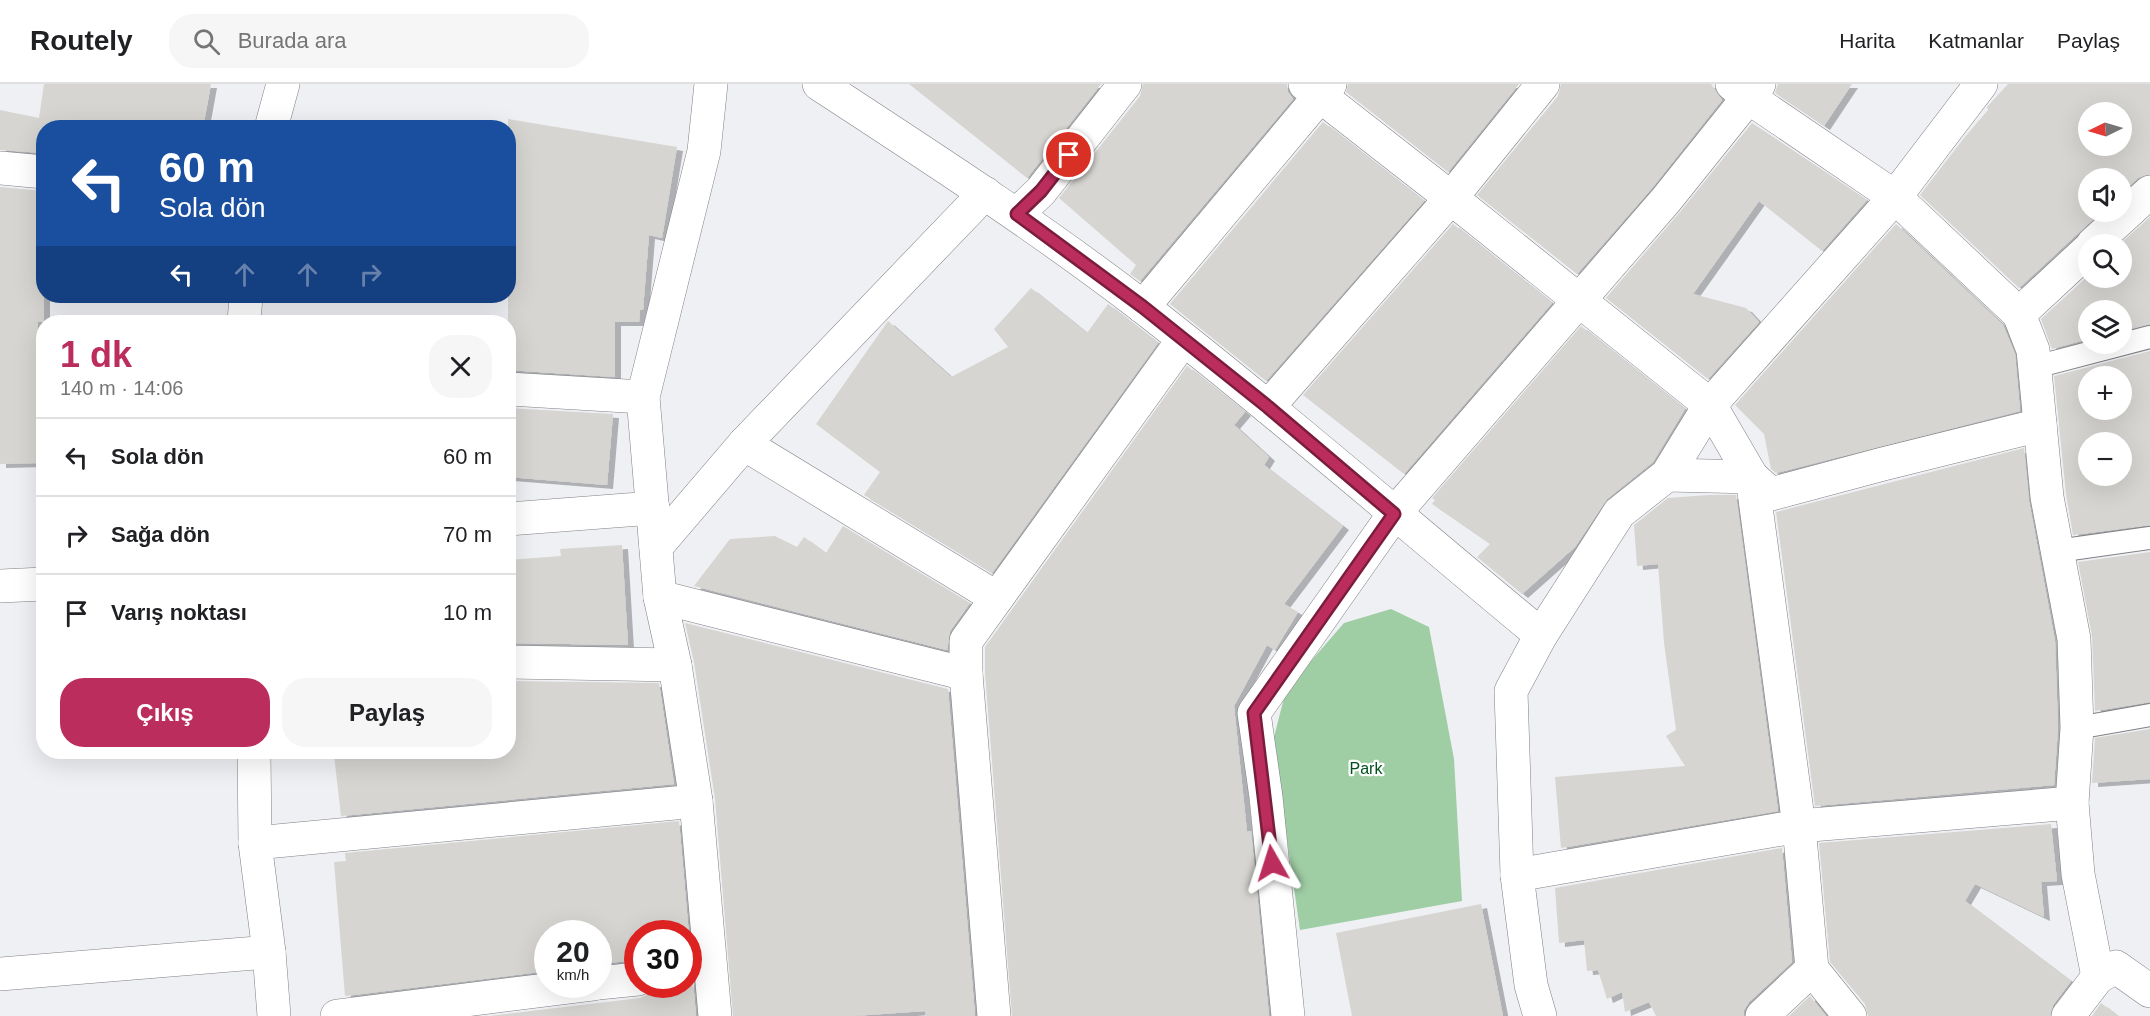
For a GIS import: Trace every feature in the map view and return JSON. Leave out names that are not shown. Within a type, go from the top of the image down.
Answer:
[{"type":"street","points":[[273,120],[283,84]]},
{"type":"street","points":[[699,920],[696,801],[675,665],[660,597],[643,397],[704,151],[711,84]]},
{"type":"street","points":[[819,84],[1017,214],[1143,307],[1268,407],[1541,635]]},
{"type":"street","points":[[1017,214],[1041,191],[1125,84]]},
{"type":"street","points":[[1268,407],[1452,198],[1543,84]]},
{"type":"street","points":[[1540,1016],[1531,985],[1517,875],[1511,692],[1541,635],[1619,513],[1667,475],[1710,405],[1895,197],[1980,84]]},
{"type":"street","points":[[1143,307],[1318,88],[1710,405],[1752,477],[1771,494],[2040,425]]},
{"type":"street","points":[[1288,1016],[1266,797],[1254,713],[1394,514],[1666,200],[1747,88],[1895,197],[2019,314],[2033,350],[2047,497],[2074,639],[2077,728],[2072,803],[2078,874],[2097,977]]},
{"type":"street","points":[[0,168],[36,171]]},
{"type":"street","points":[[2104,234],[2150,192]]},
{"type":"street","points":[[656,547],[744,444],[985,193]]},
{"type":"street","points":[[2019,314],[2078,258]]},
{"type":"street","points":[[994,1016],[966,674],[966,641],[1183,340]]},
{"type":"street","points":[[516,389],[643,397]]},
{"type":"street","points":[[744,444],[997,598]]},
{"type":"street","points":[[1667,475],[1752,477]]},
{"type":"street","points":[[1752,477],[1799,826],[1812,969],[1850,1016]]},
{"type":"street","points":[[516,518],[653,508]]},
{"type":"street","points":[[0,586],[36,584]]},
{"type":"street","points":[[660,597],[966,674]]},
{"type":"street","points":[[516,662],[675,665]]},
{"type":"street","points":[[254,759],[255,843],[269,952],[274,1016]]},
{"type":"street","points":[[255,843],[696,801]]},
{"type":"street","points":[[1517,875],[1799,826],[2072,803]]},
{"type":"street","points":[[0,974],[269,952]]},
{"type":"street","points":[[2067,1016],[2097,977],[2116,967],[2150,991]]},
{"type":"street","points":[[1762,1016],[1812,969]]},
{"type":"street","points":[[702,977],[715,1016]]},
{"type":"street","points":[[337,1016],[534,991]]},
{"type":"lane","points":[[2035,367],[2150,337]]},
{"type":"lane","points":[[2057,550],[2150,538]]},
{"type":"lane","points":[[2077,728],[2150,715]]},
{"type":"green space","name":"Park","points":[[1391,609],[1429,627],[1454,759],[1462,901],[1300,930],[1273,741],[1286,690],[1344,623]]},
{"type":"building","points":[[44,84],[211,84],[204,120],[36,120],[36,152],[0,150],[0,110],[39,118]]},
{"type":"building","points":[[909,84],[1101,84],[1027,178]]},
{"type":"building","points":[[1143,84],[1287,84],[1288,92],[1293,99],[1140,281],[1130,274],[1136,265],[1059,198],[1140,96]]},
{"type":"building","points":[[1348,84],[1519,84],[1448,172],[1346,92]]},
{"type":"building","points":[[1561,84],[1711,84],[1722,100],[1652,188],[1577,274],[1477,195],[1558,96]]},
{"type":"building","points":[[1778,84],[1852,84],[1824,126],[1775,93]]},
{"type":"building","points":[[2008,84],[2150,84],[2150,174],[2138,178],[2132,183],[2132,168],[2078,168],[2078,222],[2090,222],[2019,288],[1920,195],[1988,110],[1987,107]]},
{"type":"building","points":[[516,120],[677,147],[662,238],[649,235],[643,310],[640,310],[639,322],[615,322],[615,377],[516,371],[516,315],[508,315],[508,303],[516,303]]},
{"type":"building","points":[[1323,122],[1424,201],[1266,381],[1170,304]]},
{"type":"building","points":[[1752,123],[1867,200],[1822,251],[1759,201],[1693,294],[1746,308],[1759,322],[1708,379],[1606,298]]},
{"type":"building","points":[[0,187],[36,190],[36,303],[44,303],[44,315],[36,315],[36,463],[0,464]]},
{"type":"building","points":[[2150,217],[2150,324],[2132,328],[2132,300],[2078,300],[2078,342],[2052,349],[2041,319],[2078,285],[2078,288],[2132,288],[2131,234]]},
{"type":"building","points":[[1453,224],[1552,303],[1404,474],[1303,395]]},
{"type":"building","points":[[1896,224],[2003,325],[2015,354],[2020,411],[1776,473],[1771,469],[1764,434],[1735,405]]},
{"type":"building","points":[[1031,288],[1087,333],[1108,304],[1158,343],[992,573],[864,495],[880,472],[816,424],[888,321],[951,377],[1008,347],[994,329]]},
{"type":"building","points":[[1581,326],[1685,409],[1653,462],[1607,499],[1575,547],[1522,594],[1477,557],[1490,544],[1432,504],[1435,500],[1432,498]]},
{"type":"building","points":[[2150,351],[2150,525],[2073,535],[2066,494],[2054,376],[2078,370],[2078,420],[2132,420],[2132,366],[2092,366]]},
{"type":"building","points":[[1187,366],[1245,412],[1234,425],[1269,457],[1264,465],[1343,526],[1284,604],[1298,612],[1275,650],[1267,645],[1234,706],[1247,832],[1251,831],[1269,1016],[1012,1016],[985,673],[985,647]]},
{"type":"building","points":[[516,408],[613,414],[607,485],[516,478]]},
{"type":"building","points":[[2024,448],[2029,501],[2055,641],[2058,728],[2054,785],[1815,806],[1776,512]]},
{"type":"building","points":[[1736,495],[1778,811],[1561,848],[1555,777],[1685,766],[1666,736],[1676,730],[1664,643],[1658,564],[1637,566],[1634,525],[1668,498]]},
{"type":"building","points":[[843,526],[970,603],[950,631],[947,650],[694,586],[730,539],[775,536],[797,547],[804,537],[826,553]]},
{"type":"building","points":[[622,545],[628,645],[516,643],[516,559],[561,556],[560,549]]},
{"type":"building","points":[[2150,552],[2150,702],[2095,711],[2092,636],[2078,562]]},
{"type":"building","points":[[685,623],[948,689],[975,1016],[926,1016],[925,1011],[853,1016],[733,1016],[715,799],[694,662]]},
{"type":"building","points":[[516,681],[659,683],[674,784],[341,816],[334,759],[516,759]]},
{"type":"building","points":[[2150,729],[2150,779],[2092,783],[2095,738]]},
{"type":"building","points":[[679,821],[688,920],[624,920],[624,961],[612,963],[612,920],[534,920],[534,973],[345,996],[334,862],[346,861],[345,853]]},
{"type":"building","points":[[2051,824],[2057,881],[2041,882],[2044,917],[1975,884],[1965,901],[2071,981],[2053,1005],[2050,1016],[1868,1016],[1865,1004],[1830,962],[1819,843]]},
{"type":"building","points":[[1782,848],[1792,962],[1749,1002],[1744,1010],[1744,1016],[1656,1016],[1649,1002],[1625,1012],[1622,992],[1607,999],[1598,970],[1587,971],[1584,940],[1559,943],[1555,888]]},
{"type":"building","points":[[1481,904],[1503,1016],[1352,1016],[1336,933]]},
{"type":"building","points":[[1810,996],[1826,1016],[1789,1016]]},
{"type":"building","points":[[640,998],[694,998],[696,1016],[489,1016]]},
{"type":"building","points":[[2101,1003],[2118,1016],[2092,1016]]},
{"type":"route","points":[[1069,155],[1041,191],[1017,214],[1143,307],[1268,407],[1394,514],[1254,713],[1266,797],[1272,863]]}]
